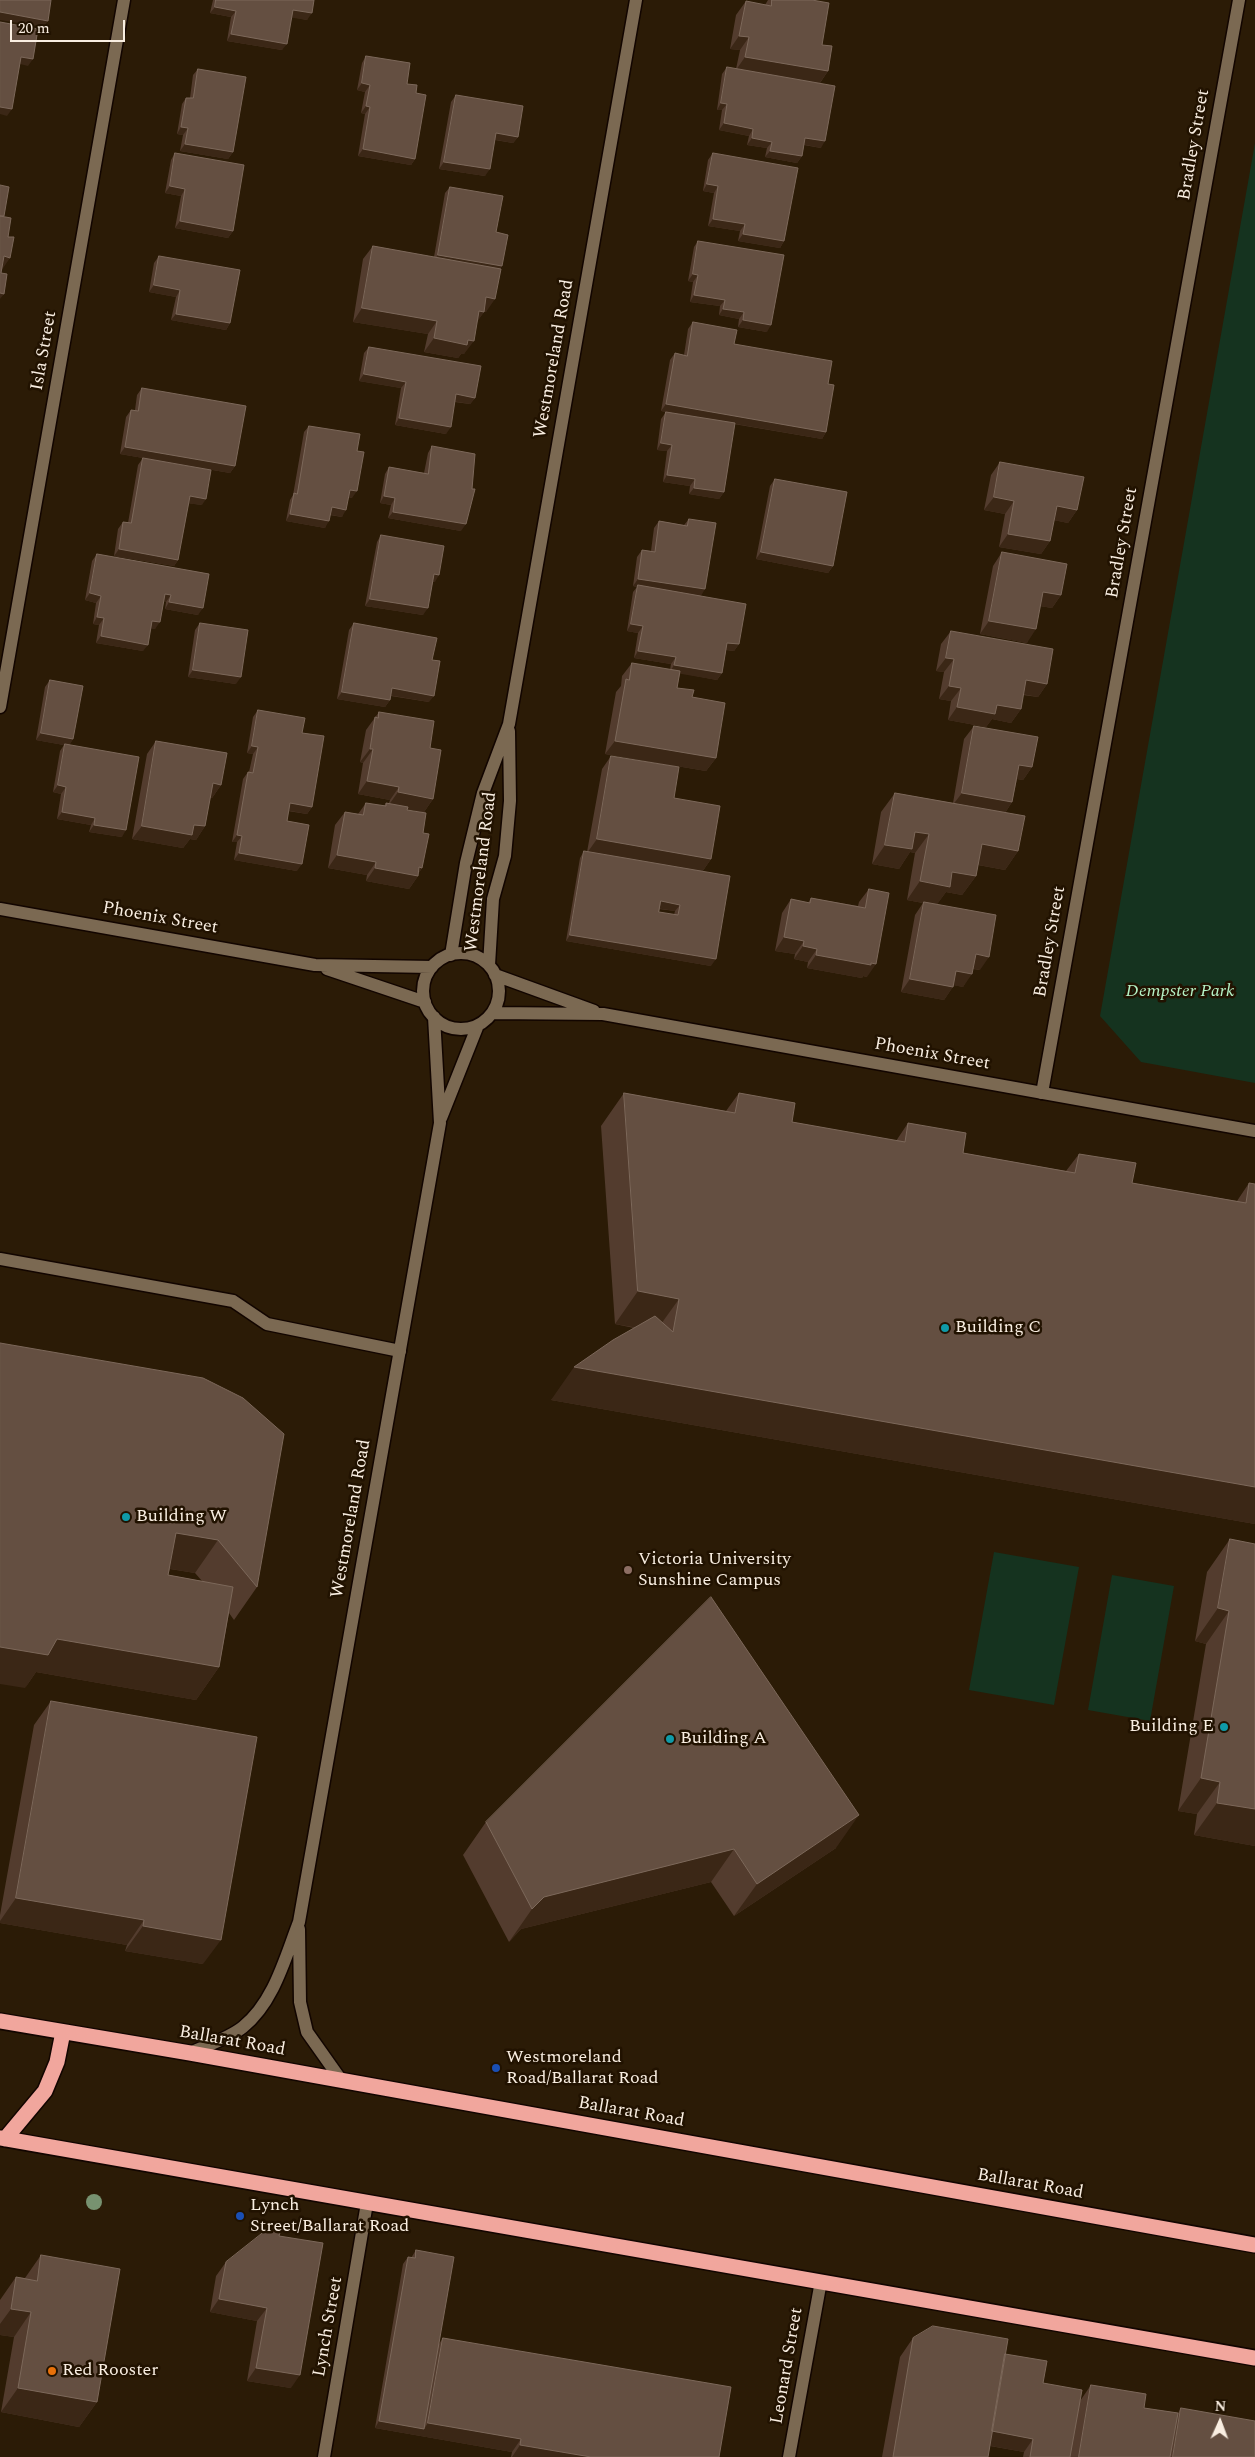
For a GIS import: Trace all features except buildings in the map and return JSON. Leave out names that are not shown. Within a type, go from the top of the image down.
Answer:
[{"type":"highway","name":"Ballarat Road","points":[[0,2021],[190,2053],[1255,2245]]},
{"type":"highway","points":[[2,2138],[45,2091],[57,2062],[63,2032]]},
{"type":"highway","points":[[2,2138],[1255,2358]]},
{"type":"street","name":"Isla Street","points":[[0,708],[124,0]]},
{"type":"street","name":"Westmoreland Road","points":[[492,970],[492,899],[505,856],[510,801],[509,724],[636,0]]},
{"type":"street","name":"Bradley Street","points":[[1042,1093],[1239,0]]},
{"type":"street","name":"Westmoreland Road","points":[[451,955],[466,863],[482,793],[509,724]]},
{"type":"street","name":"Phoenix Street","points":[[0,909],[315,964],[432,967]]},
{"type":"street","points":[[451,955],[471,955],[492,970],[499,995],[492,1014],[478,1025],[454,1029],[434,1017],[425,1002],[425,984],[432,967],[451,955]]},
{"type":"street","name":"Phoenix Street","points":[[315,964],[425,1002]]},
{"type":"street","name":"Phoenix Street","points":[[492,970],[603,1014]]},
{"type":"street","name":"Phoenix Street","points":[[492,1014],[603,1014],[1255,1130]]},
{"type":"street","name":"Westmoreland Road","points":[[434,1017],[440,1123]]},
{"type":"street","name":"Westmoreland Road","points":[[341,2080],[307,2032],[300,2002],[299,1922],[440,1123],[478,1025]]},
{"type":"street","points":[[0,1259],[233,1301],[267,1324],[400,1351]]},
{"type":"street","name":"Westmoreland Road","points":[[190,2053],[242,2028],[262,2008],[275,1983],[299,1922]]},
{"type":"street","name":"Lynch Street","points":[[324,2457],[367,2203]]},
{"type":"street","name":"Leonard Street","points":[[789,2457],[821,2281]]},
{"type":"green space","name":"Dempster Park","points":[[1255,143],[1255,1083],[1141,1062],[1100,1016]]},
{"type":"green space","points":[[994,1552],[1079,1567],[1054,1705],[969,1690]]},
{"type":"green space","points":[[1112,1575],[1174,1586],[1150,1721],[1088,1710]]},
{"type":"place","name":"Building C","points":[[945,1328]]},
{"type":"place","name":"Building W","points":[[126,1517]]},
{"type":"place","name":"Victoria University Sunshine Campus","points":[[628,1570]]},
{"type":"place","name":"Building E","points":[[1224,1727]]},
{"type":"place","name":"Building A","points":[[670,1739]]},
{"type":"place","name":"Westmoreland Road/Ballarat Road","points":[[496,2068]]},
{"type":"place","name":"Lynch Street/Ballarat Road","points":[[240,2216]]},
{"type":"place","name":"Red Rooster","points":[[52,2371]]}]
